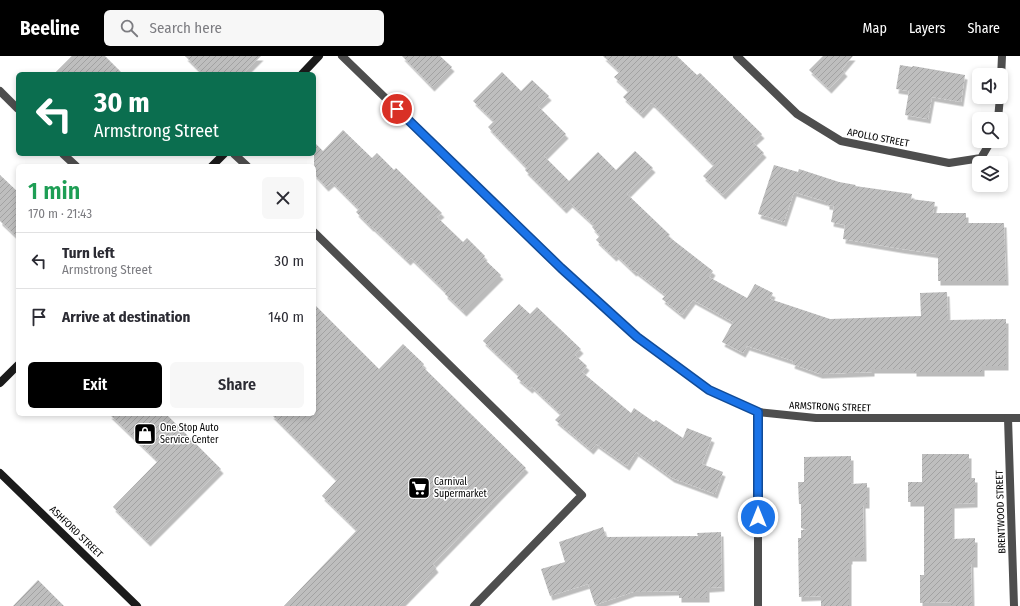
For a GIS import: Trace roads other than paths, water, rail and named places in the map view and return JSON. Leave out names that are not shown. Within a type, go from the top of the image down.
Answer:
[{"type":"street","points":[[304,72],[319,56]]},
{"type":"street","name":"ARMSTRONG STREET","points":[[342,56],[561,268],[637,337],[709,390],[758,412],[816,418],[1020,418]]},
{"type":"street","name":"APOLLO STREET","points":[[737,56],[797,114],[841,141],[949,162],[980,158],[986,148]]},
{"type":"street","points":[[1001,68],[1002,56]]},
{"type":"street","points":[[0,92],[16,107]]},
{"type":"street","points":[[65,156],[74,164]]},
{"type":"street","points":[[214,164],[222,156]]},
{"type":"street","points":[[236,156],[245,164]]},
{"type":"street","points":[[316,234],[582,496],[474,606]]},
{"type":"street","points":[[0,383],[16,367]]},
{"type":"street","points":[[758,412],[758,606]]},
{"type":"street","name":"BRENTWOOD STREET","points":[[1008,418],[1014,606]]},
{"type":"street","name":"ASHFORD STREET","points":[[0,473],[138,606]]},
{"type":"place","name":"One Stop Auto Service Center","points":[[145,434]]},
{"type":"place","name":"Carnival Supermarket","points":[[419,488]]}]
